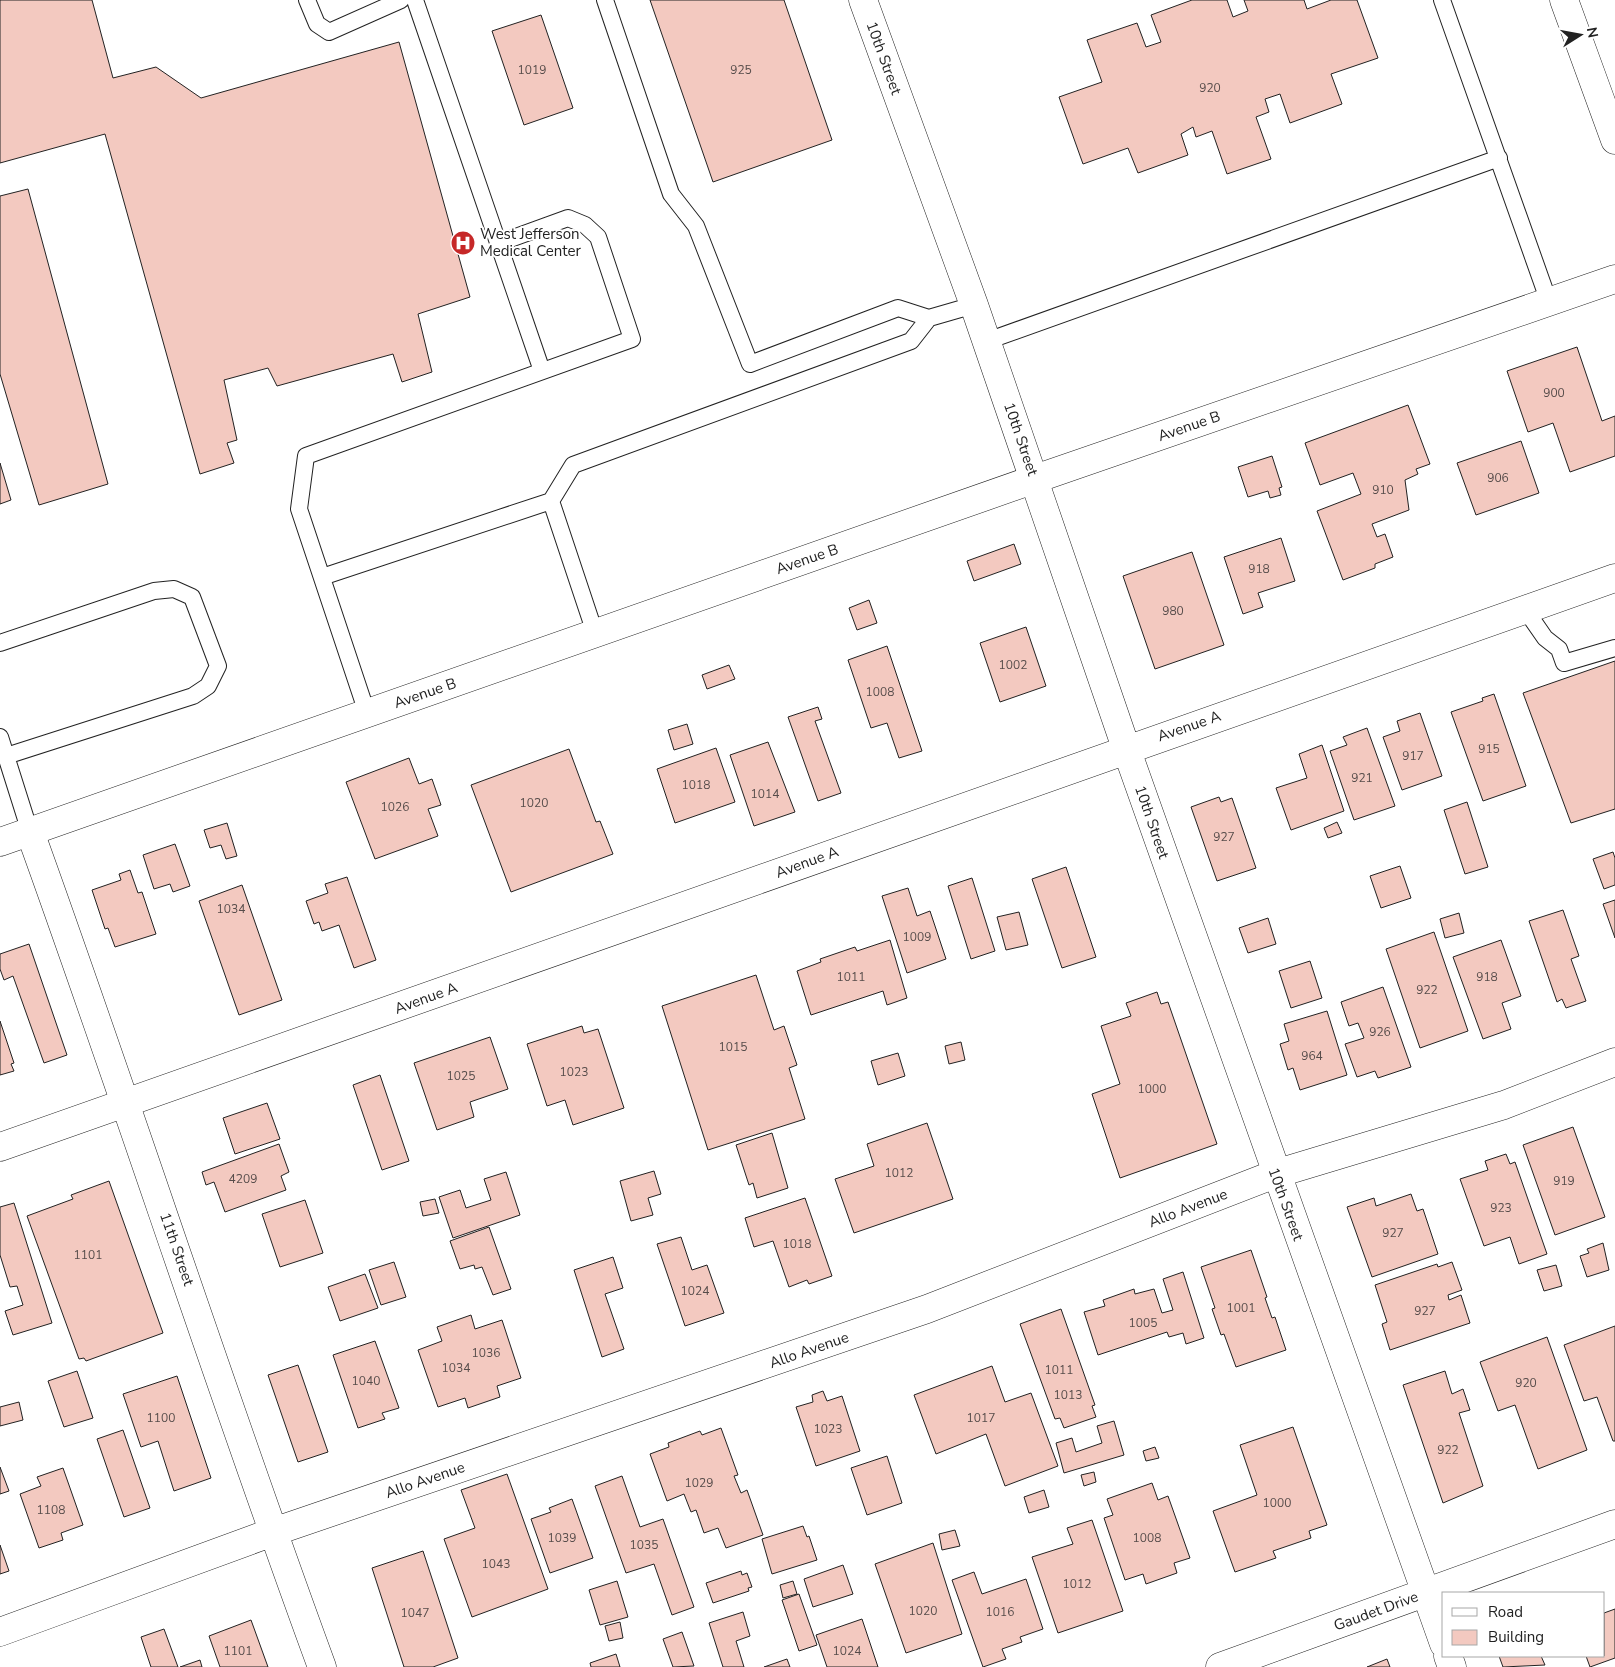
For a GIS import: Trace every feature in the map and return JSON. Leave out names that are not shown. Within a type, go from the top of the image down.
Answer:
[{"type":"street","name":"10th Street","points":[[863,0],[987,340],[1126,748],[1275,1174],[1442,1639]]},
{"type":"street","points":[[1564,0],[1615,140]]},
{"type":"street","name":"Avenue B","points":[[0,842],[1035,479],[1615,280]]},
{"type":"street","name":"Avenue A","points":[[0,1147],[127,1104],[1126,748],[1615,578]]},
{"type":"street","name":"11th Street","points":[[30,832],[127,1104],[273,1532],[322,1667]]},
{"type":"street","name":"Allo Avenue","points":[[0,1632],[273,1532],[927,1309],[1275,1174],[1504,1105],[1615,1062]]},
{"type":"street","name":"Gaudet Drive","points":[[1220,1667],[1615,1524]]},
{"type":"lane","points":[[307,0],[317,24],[329,32],[401,0]]},
{"type":"lane","points":[[415,0],[542,371]]},
{"type":"lane","points":[[605,0],[671,194],[696,226],[750,364],[898,308],[929,318],[974,305]]},
{"type":"lane","points":[[1442,0],[1550,302]]},
{"type":"lane","points":[[987,340],[1499,158]]},
{"type":"lane","points":[[367,713],[300,509],[306,456],[632,339],[598,237],[585,224],[568,218],[499,243]]},
{"type":"lane","points":[[322,576],[552,501],[573,465],[911,341],[929,318]]},
{"type":"lane","points":[[552,501],[595,633]]},
{"type":"lane","points":[[0,643],[154,591],[174,590],[192,597],[218,666],[208,686],[194,696],[6,756]]},
{"type":"lane","points":[[1525,609],[1545,638],[1559,649],[1564,663],[1615,648]]},
{"type":"lane","points":[[0,737],[30,832]]},
{"type":"building","points":[[0,0],[92,0],[113,78],[156,67],[201,98],[399,42],[470,297],[418,314],[432,372],[402,382],[393,354],[277,386],[268,368],[224,380],[237,440],[227,443],[234,463],[200,474],[105,134],[0,163]]},
{"type":"building","points":[[650,0],[784,0],[832,140],[713,182]]},
{"type":"building","points":[[1192,0],[1227,0],[1233,17],[1248,11],[1244,0],[1304,0],[1307,9],[1331,0],[1357,0],[1378,58],[1331,74],[1342,104],[1290,123],[1280,94],[1265,99],[1269,112],[1256,117],[1271,159],[1227,174],[1212,131],[1196,137],[1193,127],[1181,134],[1188,155],[1138,173],[1128,148],[1083,164],[1059,97],[1102,82],[1087,40],[1137,23],[1146,47],[1161,42],[1151,15]]},
{"type":"building","points":[[541,15],[573,108],[524,125],[492,31]]},
{"type":"building","points":[[28,189],[108,484],[39,505],[0,374],[0,196]]},
{"type":"building","points":[[1577,347],[1602,421],[1615,416],[1615,456],[1570,472],[1553,423],[1528,432],[1507,371]]},
{"type":"building","points":[[1408,405],[1430,464],[1416,469],[1418,474],[1405,480],[1409,510],[1372,524],[1377,537],[1385,534],[1393,557],[1375,564],[1375,568],[1343,580],[1317,511],[1361,494],[1353,473],[1320,485],[1305,443]]},
{"type":"building","points":[[1521,441],[1539,493],[1476,515],[1457,463]]},
{"type":"building","points":[[1272,456],[1282,487],[1279,488],[1281,495],[1270,498],[1268,491],[1248,497],[1238,467]]},
{"type":"building","points":[[0,463],[11,500],[0,504]]},
{"type":"building","points":[[1281,538],[1295,581],[1258,593],[1263,607],[1243,614],[1224,557]]},
{"type":"building","points":[[1014,544],[1021,564],[974,581],[967,561]]},
{"type":"building","points":[[1192,552],[1224,645],[1155,669],[1123,576]]},
{"type":"building","points":[[869,600],[877,623],[857,630],[849,608]]},
{"type":"building","points":[[1026,627],[1046,686],[1000,702],[980,643]]},
{"type":"building","points":[[887,646],[922,751],[899,758],[887,723],[871,728],[848,660]]},
{"type":"building","points":[[1615,661],[1615,809],[1571,823],[1523,693]]},
{"type":"building","points":[[729,665],[735,679],[707,689],[702,675]]},
{"type":"building","points":[[1494,694],[1526,786],[1483,801],[1451,712],[1483,701],[1482,698]]},
{"type":"building","points":[[818,707],[822,719],[815,721],[841,793],[818,801],[788,717]]},
{"type":"building","points":[[1420,713],[1442,776],[1402,790],[1383,737],[1400,731],[1397,721]]},
{"type":"building","points":[[687,724],[693,744],[674,750],[668,730]]},
{"type":"building","points":[[1367,728],[1395,806],[1354,820],[1330,751],[1347,745],[1343,737]]},
{"type":"building","points":[[768,742],[795,812],[754,826],[730,755]]},
{"type":"building","points":[[1322,745],[1344,811],[1291,830],[1276,788],[1307,778],[1299,754]]},
{"type":"building","points":[[716,748],[735,802],[675,823],[657,769]]},
{"type":"building","points":[[569,749],[596,822],[600,821],[613,854],[511,892],[471,785]]},
{"type":"building","points":[[409,758],[419,784],[432,779],[441,805],[428,809],[438,836],[375,859],[346,782]]},
{"type":"building","points":[[1219,797],[1221,802],[1232,798],[1256,868],[1217,881],[1191,807]]},
{"type":"building","points":[[1467,802],[1488,867],[1465,874],[1444,810]]},
{"type":"building","points":[[1337,822],[1342,833],[1328,838],[1324,828]]},
{"type":"building","points":[[227,823],[237,856],[226,859],[221,845],[210,848],[204,830]]},
{"type":"building","points":[[175,844],[190,886],[173,892],[170,884],[154,889],[143,855]]},
{"type":"building","points":[[1613,852],[1615,858],[1615,885],[1604,889],[1593,859]]},
{"type":"building","points":[[1400,866],[1411,898],[1381,908],[1370,876]]},
{"type":"building","points":[[1066,867],[1096,957],[1062,968],[1032,879]]},
{"type":"building","points":[[130,870],[138,893],[142,892],[156,934],[115,947],[108,928],[105,929],[92,890],[121,880],[119,874]]},
{"type":"building","points":[[347,877],[376,960],[354,968],[339,925],[322,931],[319,922],[314,924],[306,901],[328,893],[325,884]]},
{"type":"building","points":[[972,878],[995,951],[971,959],[948,886]]},
{"type":"building","points":[[242,885],[282,1000],[239,1015],[199,901]]},
{"type":"building","points":[[908,888],[917,916],[930,911],[946,959],[907,973],[882,896]]},
{"type":"building","points":[[1615,900],[1615,938],[1603,904]]},
{"type":"building","points":[[1563,910],[1579,956],[1571,959],[1586,1001],[1566,1008],[1562,999],[1557,1002],[1529,921]]},
{"type":"building","points":[[1019,912],[1028,945],[1006,950],[997,917]]},
{"type":"building","points":[[1459,913],[1464,933],[1445,938],[1440,919]]},
{"type":"building","points":[[1268,918],[1276,944],[1248,953],[1239,928]]},
{"type":"building","points":[[1434,932],[1468,1031],[1420,1048],[1386,949]]},
{"type":"building","points":[[890,940],[907,998],[887,1005],[883,991],[811,1015],[797,971],[821,962],[820,959],[855,947],[857,951]]},
{"type":"building","points":[[1501,940],[1521,996],[1502,1003],[1511,1029],[1483,1039],[1453,957]]},
{"type":"building","points":[[29,944],[67,1055],[44,1063],[13,976],[4,980],[0,969],[0,954]]},
{"type":"building","points":[[1310,961],[1322,998],[1291,1008],[1279,971]]},
{"type":"building","points":[[756,975],[774,1030],[784,1026],[797,1065],[789,1068],[805,1119],[708,1150],[662,1006]]},
{"type":"building","points":[[1383,987],[1411,1067],[1378,1078],[1375,1071],[1357,1077],[1345,1044],[1364,1038],[1358,1023],[1349,1026],[1341,1002]]},
{"type":"building","points":[[1157,992],[1161,1004],[1168,1002],[1217,1144],[1120,1178],[1092,1094],[1120,1084],[1101,1026],[1131,1016],[1126,1003]]},
{"type":"building","points":[[1327,1011],[1347,1075],[1300,1090],[1293,1068],[1288,1070],[1280,1044],[1289,1041],[1284,1024]]},
{"type":"building","points":[[0,1021],[14,1063],[11,1064],[14,1071],[0,1075]]},
{"type":"building","points":[[582,1026],[584,1033],[598,1029],[624,1108],[573,1125],[565,1100],[547,1106],[527,1044]]},
{"type":"building","points":[[490,1037],[508,1089],[470,1102],[474,1117],[437,1130],[414,1063]]},
{"type":"building","points":[[961,1042],[965,1060],[949,1064],[945,1046]]},
{"type":"building","points":[[898,1053],[905,1076],[878,1085],[871,1061]]},
{"type":"building","points":[[380,1075],[409,1161],[382,1170],[353,1085]]},
{"type":"building","points":[[267,1103],[280,1139],[235,1154],[223,1118]]},
{"type":"building","points":[[927,1123],[953,1199],[854,1233],[835,1179],[874,1166],[867,1144]]},
{"type":"building","points":[[1573,1127],[1605,1217],[1555,1235],[1523,1145]]},
{"type":"building","points":[[772,1133],[788,1188],[757,1198],[753,1183],[749,1185],[736,1145]]},
{"type":"building","points":[[279,1144],[289,1172],[281,1176],[286,1190],[225,1212],[214,1182],[206,1185],[202,1172]]},
{"type":"building","points":[[1506,1154],[1510,1164],[1515,1162],[1547,1254],[1519,1264],[1510,1237],[1484,1246],[1460,1179],[1488,1170],[1485,1161]]},
{"type":"building","points":[[654,1171],[661,1194],[648,1198],[653,1215],[631,1221],[620,1181]]},
{"type":"building","points":[[506,1172],[520,1215],[453,1238],[439,1197],[460,1190],[466,1208],[491,1200],[484,1179]]},
{"type":"building","points":[[109,1181],[163,1333],[86,1361],[84,1358],[79,1359],[27,1216],[73,1199],[71,1195]]},
{"type":"building","points":[[1411,1194],[1417,1211],[1423,1209],[1438,1254],[1372,1277],[1347,1207],[1374,1198],[1376,1206]]},
{"type":"building","points":[[805,1198],[832,1276],[809,1284],[807,1280],[789,1287],[773,1241],[754,1247],[745,1218]]},
{"type":"building","points":[[435,1199],[439,1213],[423,1216],[420,1202]]},
{"type":"building","points":[[305,1200],[323,1253],[280,1267],[262,1214]]},
{"type":"building","points":[[14,1203],[52,1323],[13,1335],[5,1311],[23,1305],[17,1286],[10,1287],[0,1255],[0,1207]]},
{"type":"building","points":[[489,1227],[511,1289],[493,1295],[482,1267],[475,1269],[474,1265],[460,1269],[450,1241]]},
{"type":"building","points":[[681,1237],[692,1270],[707,1265],[724,1313],[685,1326],[657,1244]]},
{"type":"building","points":[[1603,1243],[1609,1270],[1587,1277],[1580,1256],[1589,1253],[1587,1249]]},
{"type":"building","points":[[1251,1250],[1272,1318],[1275,1317],[1286,1350],[1236,1367],[1224,1334],[1221,1335],[1212,1309],[1215,1308],[1201,1267]]},
{"type":"building","points":[[613,1257],[623,1288],[605,1294],[624,1349],[602,1357],[574,1270]]},
{"type":"building","points":[[394,1262],[406,1297],[381,1305],[369,1270]]},
{"type":"building","points":[[1452,1262],[1462,1290],[1448,1295],[1449,1300],[1461,1295],[1470,1323],[1390,1350],[1382,1324],[1387,1322],[1375,1285],[1437,1264],[1438,1267]]},
{"type":"building","points":[[1556,1265],[1562,1286],[1544,1291],[1537,1270]]},
{"type":"building","points":[[1183,1272],[1204,1338],[1186,1344],[1183,1333],[1169,1337],[1167,1332],[1098,1355],[1084,1312],[1105,1306],[1103,1300],[1134,1289],[1135,1294],[1154,1289],[1162,1313],[1173,1310],[1163,1279]]},
{"type":"building","points":[[365,1274],[378,1308],[340,1321],[328,1287]]},
{"type":"building","points":[[1061,1309],[1095,1405],[1092,1406],[1096,1417],[1064,1428],[1060,1418],[1055,1419],[1020,1324]]},
{"type":"building","points":[[471,1315],[475,1329],[502,1320],[521,1378],[497,1386],[500,1397],[468,1408],[465,1398],[438,1407],[418,1350],[442,1341],[437,1327]]},
{"type":"building","points":[[1615,1326],[1615,1441],[1613,1441],[1597,1397],[1584,1401],[1564,1345]]},
{"type":"building","points":[[1547,1337],[1587,1450],[1538,1469],[1515,1405],[1498,1411],[1480,1362]]},
{"type":"building","points":[[375,1341],[399,1408],[382,1413],[385,1419],[358,1428],[333,1355]]},
{"type":"building","points":[[298,1365],[328,1452],[298,1462],[268,1375]]},
{"type":"building","points":[[992,1366],[1005,1402],[1031,1393],[1058,1466],[1005,1486],[986,1434],[936,1454],[914,1395]]},
{"type":"building","points":[[77,1371],[93,1418],[64,1427],[48,1381]]},
{"type":"building","points":[[1445,1371],[1452,1394],[1463,1389],[1470,1410],[1459,1413],[1483,1486],[1443,1503],[1403,1385]]},
{"type":"building","points":[[177,1376],[211,1478],[174,1491],[158,1441],[141,1447],[123,1394]]},
{"type":"building","points":[[823,1391],[827,1401],[842,1396],[860,1451],[816,1466],[796,1407],[813,1402],[812,1395]]},
{"type":"building","points":[[19,1402],[23,1420],[0,1426],[0,1407]]},
{"type":"building","points":[[1114,1421],[1124,1455],[1064,1473],[1056,1443],[1072,1438],[1076,1452],[1102,1443],[1097,1426]]},
{"type":"building","points":[[1293,1427],[1327,1525],[1309,1531],[1311,1538],[1273,1551],[1276,1558],[1235,1572],[1213,1511],[1257,1495],[1240,1445]]},
{"type":"building","points":[[721,1428],[738,1475],[734,1476],[741,1493],[747,1490],[763,1535],[726,1548],[718,1528],[704,1533],[696,1510],[691,1512],[684,1494],[667,1501],[650,1454],[669,1447],[668,1443],[700,1431],[702,1435]]},
{"type":"building","points":[[123,1430],[150,1508],[124,1517],[97,1439]]},
{"type":"building","points":[[1155,1447],[1159,1458],[1146,1461],[1143,1451]]},
{"type":"building","points":[[887,1456],[902,1503],[867,1515],[851,1468]]},
{"type":"building","points":[[0,1467],[9,1491],[0,1494]]},
{"type":"building","points":[[63,1468],[83,1525],[61,1533],[63,1540],[39,1548],[20,1494],[41,1486],[37,1477]]},
{"type":"building","points":[[1094,1472],[1096,1482],[1084,1486],[1081,1475]]},
{"type":"building","points":[[507,1474],[548,1589],[472,1617],[444,1539],[475,1528],[461,1490]]},
{"type":"building","points":[[622,1476],[640,1527],[663,1519],[694,1607],[672,1615],[654,1564],[626,1573],[595,1486]]},
{"type":"building","points":[[1152,1483],[1158,1500],[1168,1496],[1190,1558],[1174,1563],[1177,1573],[1146,1584],[1143,1574],[1125,1580],[1104,1518],[1113,1515],[1107,1499]]},
{"type":"building","points":[[1044,1490],[1049,1507],[1029,1513],[1024,1497]]},
{"type":"building","points":[[572,1499],[593,1558],[550,1573],[531,1519],[551,1512],[549,1508]]},
{"type":"building","points":[[1092,1520],[1123,1611],[1058,1633],[1032,1557],[1073,1544],[1067,1528]]},
{"type":"building","points":[[803,1526],[807,1537],[809,1536],[817,1560],[772,1574],[762,1539]]},
{"type":"building","points":[[955,1530],[960,1546],[942,1550],[939,1534]]},
{"type":"building","points":[[933,1543],[962,1634],[906,1653],[875,1564]]},
{"type":"building","points":[[0,1545],[9,1571],[0,1574]]},
{"type":"building","points":[[423,1551],[458,1658],[433,1667],[404,1667],[372,1568]]},
{"type":"building","points":[[843,1565],[853,1594],[813,1607],[804,1579]]},
{"type":"building","points":[[741,1571],[742,1575],[747,1573],[752,1587],[748,1588],[749,1591],[713,1603],[706,1583]]},
{"type":"building","points":[[974,1572],[982,1594],[1026,1579],[1043,1629],[1020,1637],[1022,1642],[1002,1649],[1006,1659],[983,1667],[952,1580]]},
{"type":"building","points":[[617,1581],[628,1617],[600,1625],[589,1590]]},
{"type":"building","points":[[793,1581],[797,1594],[783,1598],[780,1585]]},
{"type":"building","points":[[799,1594],[817,1645],[799,1651],[782,1600]]},
{"type":"building","points":[[1615,1609],[1615,1658],[1590,1667],[1586,1657],[1605,1657],[1605,1613]]},
{"type":"building","points":[[743,1612],[750,1636],[736,1641],[744,1667],[723,1667],[709,1623]]},
{"type":"building","points":[[862,1619],[878,1667],[827,1667],[816,1635]]},
{"type":"building","points":[[251,1620],[268,1667],[220,1667],[209,1636]]},
{"type":"building","points":[[620,1622],[623,1638],[609,1641],[605,1626]]},
{"type":"building","points":[[164,1629],[178,1667],[151,1667],[141,1637]]},
{"type":"building","points":[[682,1632],[694,1666],[673,1667],[663,1639]]},
{"type":"building","points":[[616,1654],[620,1667],[591,1667],[590,1663]]},
{"type":"building","points":[[1499,1657],[1541,1657],[1545,1665],[1503,1667]]},
{"type":"building","points":[[787,1659],[790,1667],[764,1667]]},
{"type":"building","points":[[1387,1659],[1390,1667],[1367,1667]]},
{"type":"building","points":[[200,1660],[202,1667],[180,1667]]},
{"type":"place","name":"West Jefferson Medical Center","points":[[463,243]]}]
